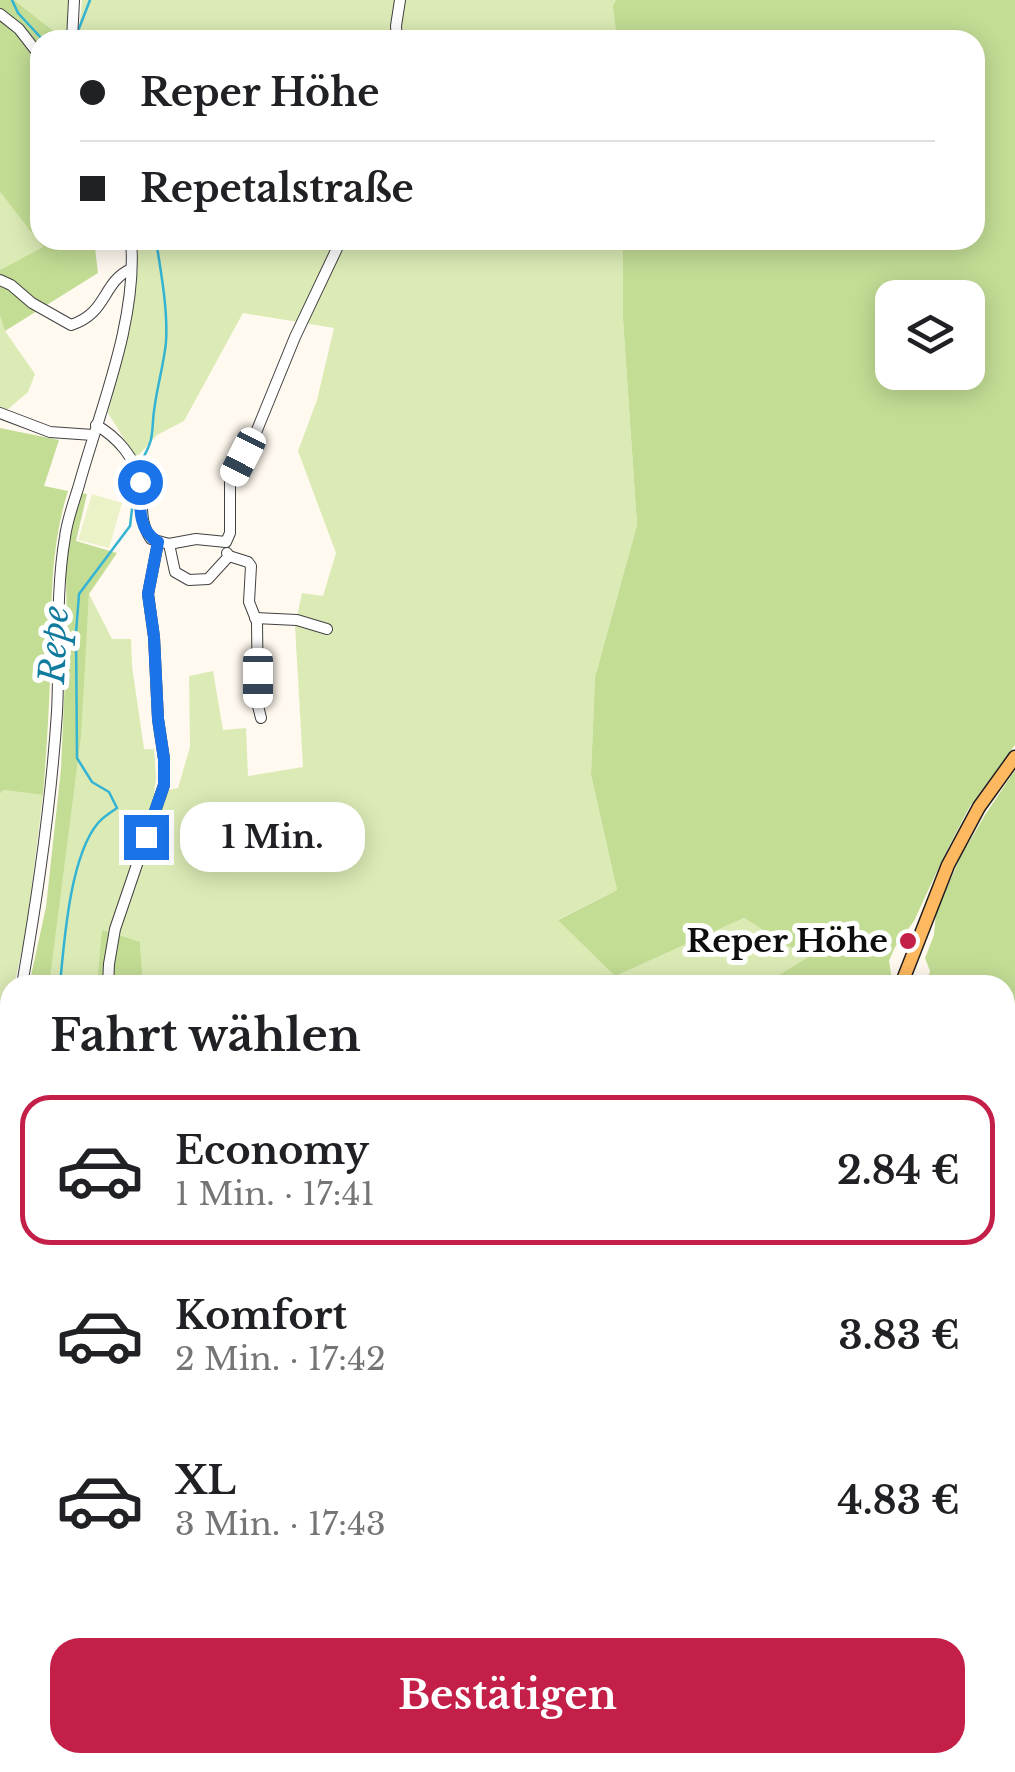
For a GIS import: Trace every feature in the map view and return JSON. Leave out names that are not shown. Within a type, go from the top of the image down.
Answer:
[{"type":"main road","points":[[905,975],[948,865],[980,806],[1015,757]]},
{"type":"street","points":[[72,30],[74,0]]},
{"type":"street","points":[[396,30],[400,0]]},
{"type":"street","points":[[0,14],[30,43]]},
{"type":"street","points":[[24,975],[44,854],[52,774],[65,533],[124,327],[130,250]]},
{"type":"street","points":[[164,544],[176,572],[188,580],[208,579],[228,556],[230,483],[336,250]]},
{"type":"street","points":[[0,280],[71,325],[94,313],[117,277],[131,269]]},
{"type":"street","points":[[0,413],[50,432],[94,430],[118,441],[132,460],[140,482],[140,515],[148,536],[164,544],[196,538],[226,542]]},
{"type":"street","points":[[108,975],[115,929],[164,785],[148,594],[164,544]]},
{"type":"street","points":[[228,556],[250,564],[248,602],[257,622],[261,718]]},
{"type":"street","points":[[255,618],[297,620],[327,629]]},
{"type":"green space","points":[[0,0],[14,0],[52,30],[30,30],[30,230],[0,192]]},
{"type":"green space","points":[[14,0],[71,0],[67,30],[52,30]]},
{"type":"green space","points":[[82,0],[616,0],[616,30],[79,30]]},
{"type":"green space","points":[[616,0],[1015,0],[1015,745],[970,806],[914,921],[895,947],[889,961],[891,975],[779,975],[807,958],[744,918],[614,975],[558,920],[617,890],[591,775],[595,677],[637,525],[623,319],[623,250],[985,250],[985,30],[616,30],[613,6]]},
{"type":"green space","points":[[0,192],[30,230],[30,250],[38,250],[0,270]]},
{"type":"green space","points":[[37,250],[95,250],[98,273],[5,331],[0,316],[0,270]]},
{"type":"green space","points":[[137,250],[623,250],[623,319],[637,525],[595,677],[591,775],[617,890],[559,919],[615,975],[142,975],[140,942],[109,975],[40,975],[89,594],[112,639],[131,639],[144,749],[154,749],[154,793],[178,788],[190,747],[189,676],[213,671],[223,730],[246,728],[248,776],[303,767],[295,626],[302,593],[323,596],[336,553],[298,451],[317,400],[334,328],[243,313],[184,421],[157,435],[136,458],[108,413],[133,304]]},
{"type":"green space","points":[[0,316],[5,331],[35,374],[28,392],[0,416]]},
{"type":"green space","points":[[0,428],[59,440],[44,486],[68,491],[54,568],[43,795],[3,790],[0,794]]},
{"type":"green space","points":[[80,493],[87,494],[76,541],[117,553],[89,594],[81,736],[50,975],[31,975],[46,907],[61,769],[69,537]]},
{"type":"green space","points":[[92,494],[122,503],[109,548],[78,540]]},
{"type":"green space","points":[[1015,770],[1015,975],[929,975],[925,958],[934,935],[936,912],[985,815]]},
{"type":"green space","points":[[3,790],[43,795],[26,932],[16,975],[0,975]]},
{"type":"green space","points":[[744,918],[808,959],[780,975],[615,975]]},
{"type":"green space","points":[[102,930],[140,942],[142,975],[98,975]]},
{"type":"waterway","name":"Repe","points":[[12,0],[34,30]]},
{"type":"waterway","points":[[78,30],[90,0]]},
{"type":"waterway","name":"Repe","points":[[140,463],[151,440],[166,342],[157,250]]},
{"type":"waterway","name":"Repe","points":[[61,975],[70,900],[81,856],[98,823],[117,808],[109,792],[92,782],[77,758],[79,594],[130,526],[135,484]]},
{"type":"place","name":"Reper Höhe","points":[[908,941]]},
{"type":"route","points":[[140,482],[140,515],[148,536],[158,542],[148,594],[164,759],[162,794],[146,837]]}]
